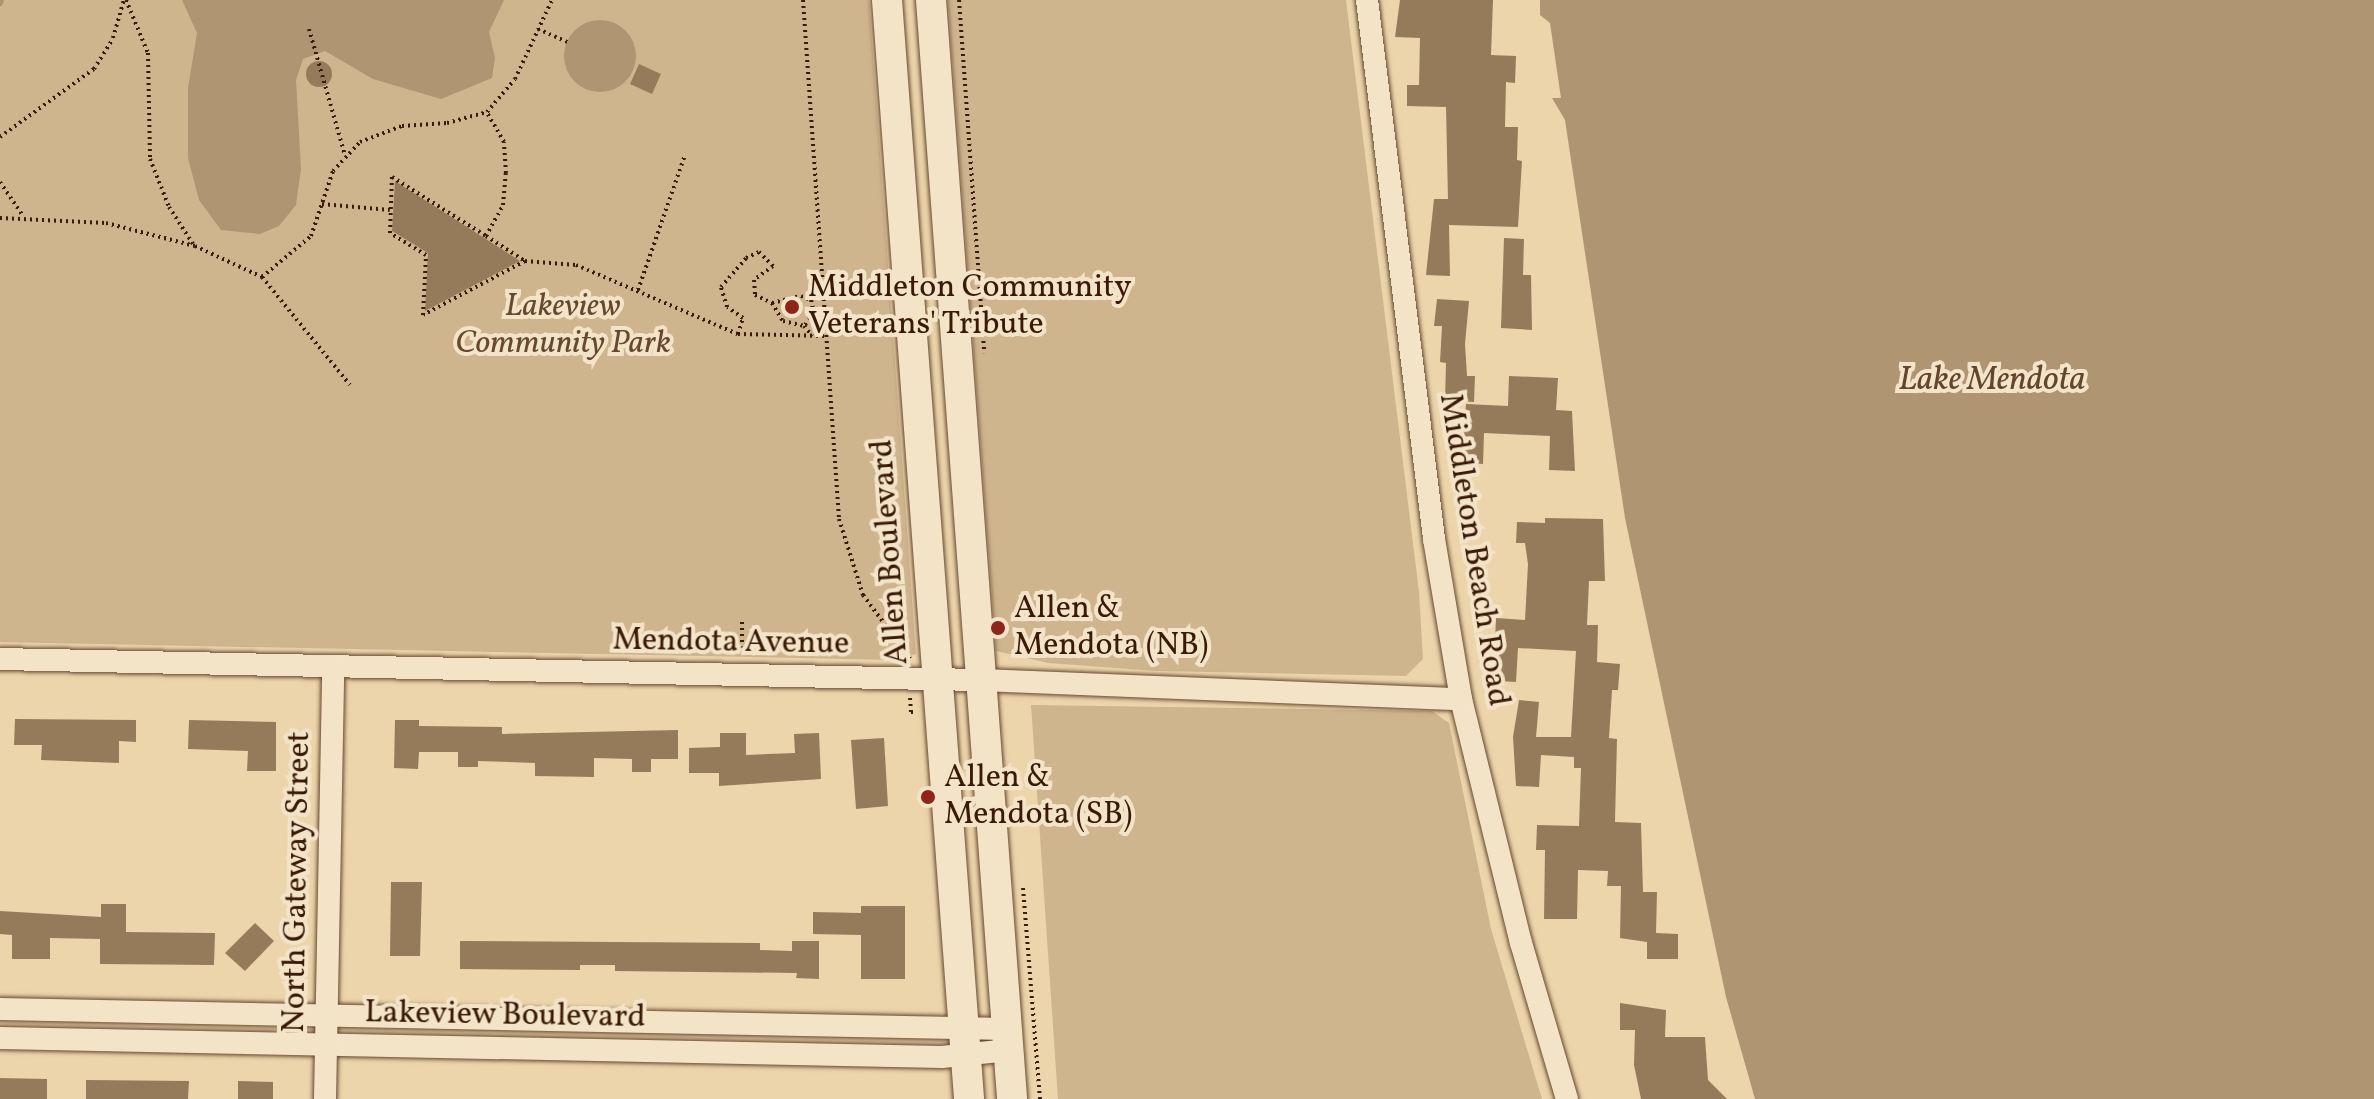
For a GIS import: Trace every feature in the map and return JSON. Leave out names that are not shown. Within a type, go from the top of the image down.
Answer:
[{"type":"main road","name":"Allen Boulevard","points":[[887,0],[969,1099]]},
{"type":"main road","points":[[931,0],[1012,1099]]},
{"type":"street","name":"Middleton Beach Road","points":[[1367,0],[1434,539],[1461,699],[1521,943],[1567,1099]]},
{"type":"street","name":"Mendota Avenue","points":[[0,659],[980,680],[1461,699]]},
{"type":"street","name":"North Gateway Street","points":[[325,1099],[333,666]]},
{"type":"street","name":"Lakeview Boulevard","points":[[0,1009],[328,1017],[965,1043]]},
{"type":"street","name":"Lakeview Boulevard","points":[[0,1038],[327,1044],[965,1043],[1008,1039]]},
{"type":"path","points":[[0,137],[94,69],[113,38],[125,0]]},
{"type":"path","points":[[125,0],[148,53],[150,159],[169,207],[195,246]]},
{"type":"path","points":[[262,277],[311,236],[327,183],[345,155],[375,134],[487,112],[515,79],[552,0]]},
{"type":"path","points":[[803,0],[844,544],[863,595],[910,656]]},
{"type":"path","points":[[309,29],[345,155]]},
{"type":"path","points":[[538,29],[567,42]]},
{"type":"path","points":[[486,236],[503,205],[506,173],[504,142],[487,112]]},
{"type":"path","points":[[638,290],[685,155]]},
{"type":"path","points":[[525,261],[423,315],[426,255],[390,233],[392,177],[525,261],[576,265],[738,334],[828,336]]},
{"type":"path","points":[[0,182],[24,218]]},
{"type":"path","points":[[322,204],[390,210]]},
{"type":"path","points":[[0,218],[106,223],[195,246],[262,277],[350,385]]},
{"type":"path","points":[[738,334],[743,318],[727,307],[721,287],[752,253],[765,254],[772,268],[756,276],[754,289],[772,303],[783,321],[804,326],[812,336]]},
{"type":"path","points":[[772,303],[798,296],[811,300],[814,314],[804,326]]},
{"type":"path","points":[[742,620],[742,648]]},
{"type":"path","points":[[910,705],[911,712]]},
{"type":"green space","name":"Lakeview Community Park","points":[[0,0],[869,0],[916,654],[895,660],[0,642]]},
{"type":"green space","points":[[948,0],[1346,0],[1419,592],[1423,659],[1406,676],[1157,671],[1048,663],[996,651]]},
{"type":"green space","points":[[1031,705],[1432,711],[1449,723],[1491,929],[1542,1099],[1058,1099]]},
{"type":"water","points":[[182,0],[504,0],[489,32],[495,58],[492,78],[441,99],[373,79],[325,51],[303,59],[296,80],[301,169],[296,205],[279,226],[260,234],[221,230],[199,200],[188,158],[188,88],[197,33]]},
{"type":"water","name":"Lake Mendota","points":[[1540,0],[2374,0],[2374,1099],[1755,1099],[1726,997],[1625,518],[1565,120],[1552,98],[1561,98],[1550,23],[1540,15]]},
{"type":"water","points":[[593,20],[607,20],[626,30],[636,49],[636,63],[626,82],[607,92],[593,92],[574,82],[564,63],[564,49],[574,30]]},
{"type":"building","points":[[1400,0],[1493,0],[1491,55],[1516,56],[1515,83],[1506,82],[1505,127],[1518,127],[1517,160],[1522,161],[1518,227],[1449,225],[1450,276],[1426,275],[1434,199],[1448,199],[1446,107],[1407,106],[1407,85],[1419,85],[1420,38],[1395,37]]},
{"type":"building","points":[[319,61],[328,65],[332,74],[328,83],[319,87],[310,83],[306,74],[310,65]]},
{"type":"building","points":[[639,64],[661,74],[652,94],[630,84]]},
{"type":"building","points":[[395,181],[520,261],[425,311],[428,253],[392,231]]},
{"type":"building","points":[[1504,238],[1524,239],[1523,275],[1531,275],[1532,330],[1501,328]]},
{"type":"building","points":[[1437,299],[1469,301],[1465,344],[1467,376],[1475,376],[1474,402],[1445,400],[1446,363],[1440,362],[1442,326],[1434,326]]},
{"type":"building","points":[[1509,376],[1558,378],[1556,410],[1572,411],[1575,471],[1549,470],[1550,436],[1484,433],[1483,464],[1456,462],[1457,440],[1464,440],[1466,404],[1508,406]]},
{"type":"building","points":[[1545,518],[1603,519],[1605,581],[1589,581],[1587,625],[1598,625],[1597,662],[1620,664],[1618,690],[1612,690],[1609,738],[1617,739],[1615,822],[1641,823],[1643,892],[1657,892],[1656,933],[1678,934],[1678,959],[1647,959],[1647,942],[1620,938],[1621,886],[1607,886],[1608,871],[1578,870],[1577,919],[1544,919],[1545,850],[1536,850],[1537,825],[1579,826],[1581,768],[1574,768],[1574,757],[1541,755],[1539,787],[1516,786],[1513,737],[1519,700],[1539,702],[1536,737],[1571,737],[1576,651],[1518,648],[1516,682],[1497,681],[1500,641],[1495,640],[1496,618],[1525,620],[1528,564],[1525,543],[1516,543],[1517,522],[1545,523]]},
{"type":"building","points":[[15,719],[136,720],[136,742],[119,741],[119,763],[41,760],[42,745],[14,745]]},
{"type":"building","points":[[189,720],[276,722],[276,771],[247,771],[248,751],[188,749]]},
{"type":"building","points":[[395,720],[419,720],[419,726],[502,727],[502,734],[678,730],[678,759],[651,759],[651,772],[632,772],[632,759],[594,758],[594,777],[535,776],[535,763],[478,761],[478,767],[458,767],[458,752],[419,752],[418,769],[394,768]]},
{"type":"building","points":[[720,733],[746,733],[746,755],[795,753],[794,734],[819,733],[821,779],[719,786],[719,773],[689,773],[689,748],[720,747]]},
{"type":"building","points":[[884,738],[888,806],[856,809],[851,740]]},
{"type":"building","points":[[391,882],[422,882],[420,956],[390,956]]},
{"type":"building","points":[[101,904],[126,904],[126,932],[215,933],[214,965],[100,964],[100,939],[50,938],[50,959],[12,959],[12,935],[0,934],[0,911],[101,917]]},
{"type":"building","points":[[861,906],[905,906],[905,979],[861,979],[861,935],[813,934],[813,912],[861,913]]},
{"type":"building","points":[[255,923],[274,941],[245,971],[225,953]]},
{"type":"building","points":[[460,941],[760,943],[760,950],[792,951],[792,941],[819,941],[819,979],[796,978],[797,973],[615,971],[615,965],[580,965],[580,970],[460,969]]},
{"type":"building","points":[[1620,1003],[1666,1010],[1665,1037],[1705,1037],[1708,1080],[1727,1099],[1641,1099],[1634,1065],[1635,1030],[1620,1030]]},
{"type":"building","points":[[0,1078],[47,1079],[47,1099],[0,1099]]},
{"type":"building","points":[[86,1080],[189,1081],[188,1099],[86,1099]]},
{"type":"building","points":[[238,1081],[273,1082],[273,1099],[238,1099]]},
{"type":"place","name":"Middleton Community Veterans' Tribute","points":[[792,307]]},
{"type":"place","name":"Allen & Mendota (NB)","points":[[998,628]]},
{"type":"place","name":"Allen & Mendota (SB)","points":[[928,797]]}]
